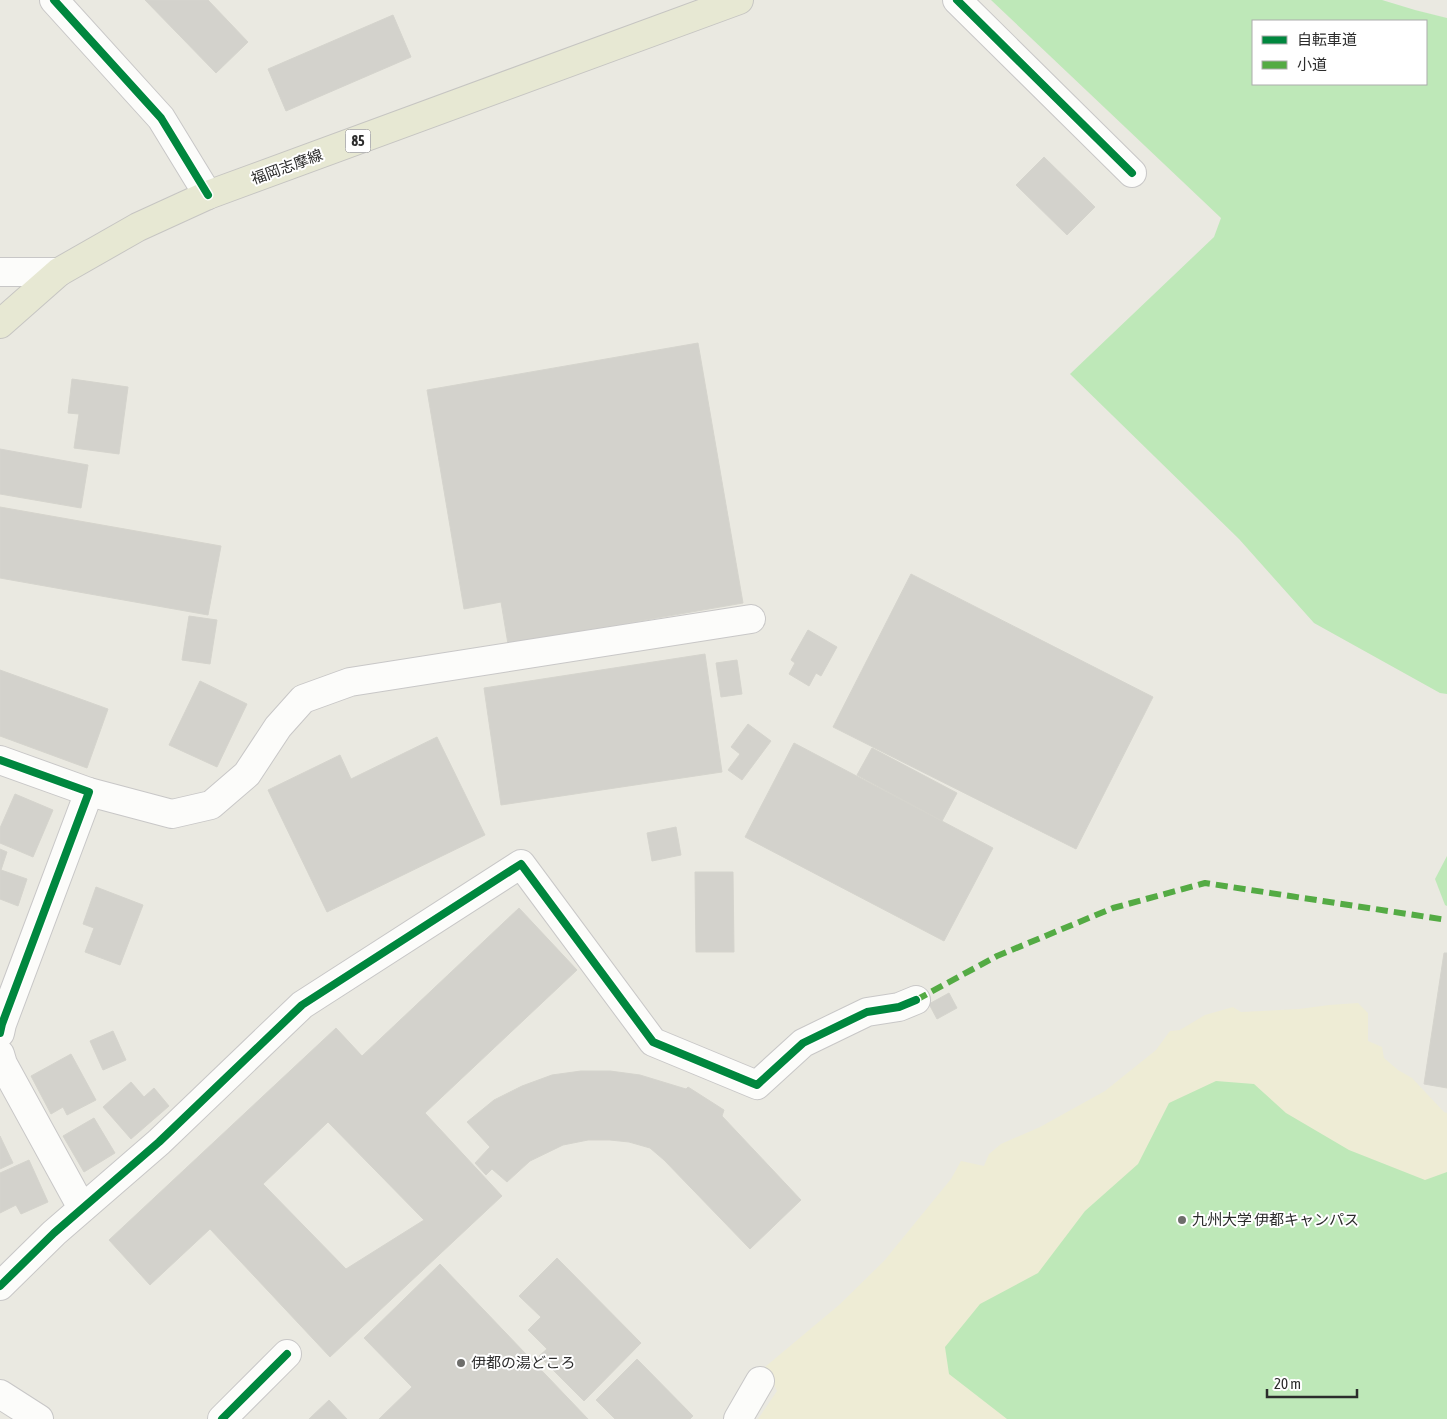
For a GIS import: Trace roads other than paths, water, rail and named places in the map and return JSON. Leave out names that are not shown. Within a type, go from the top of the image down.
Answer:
[{"type":"main road","name":"福岡志摩線","points":[[0,324],[59,272],[138,227],[208,196],[739,0]]},
{"type":"street","points":[[54,0],[161,118],[208,196]]},
{"type":"street","points":[[957,0],[1132,173]]},
{"type":"street","points":[[0,272],[59,272]]},
{"type":"street","points":[[0,760],[89,792],[172,814],[211,805],[247,774],[278,727],[303,699],[350,682],[751,619]]},
{"type":"street","points":[[0,1033],[89,792]]},
{"type":"street","points":[[0,1286],[54,1233],[159,1142],[302,1005],[521,864],[653,1042],[757,1085],[803,1043],[867,1012],[899,1007],[916,1000]]},
{"type":"street","points":[[0,1054],[82,1208]]},
{"type":"street","points":[[222,1419],[287,1354]]},
{"type":"street","points":[[738,1419],[760,1381]]},
{"type":"street","points":[[0,1394],[39,1419]]},
{"type":"place","name":"九州大学 伊都キャンパス","points":[[1182,1220]]},
{"type":"place","name":"伊都の湯どころ","points":[[461,1363]]}]
